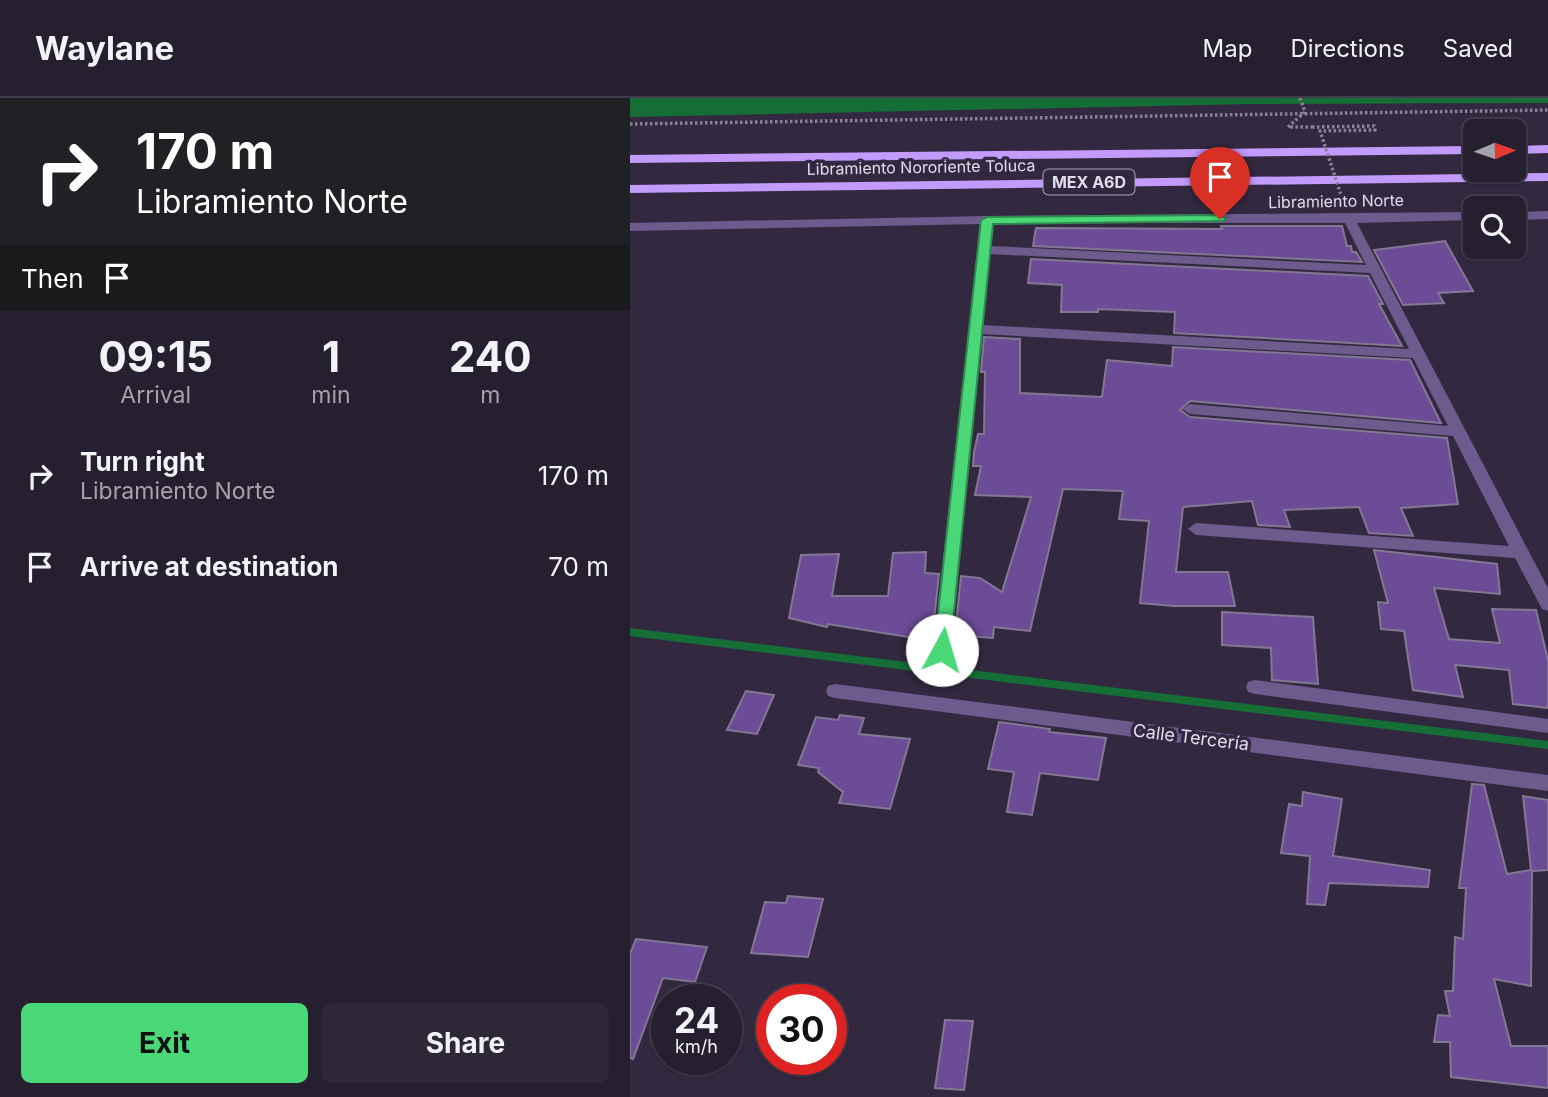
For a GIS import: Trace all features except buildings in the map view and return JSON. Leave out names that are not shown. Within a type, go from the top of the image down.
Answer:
[{"type":"highway","points":[[1526,150],[1548,149]]},
{"type":"highway","name":"Libramiento Nororiente Toluca","points":[[630,159],[1463,150]]},
{"type":"highway","name":"Libramiento Nororiente Toluca","points":[[630,189],[1548,177]]},
{"type":"street","points":[[1526,216],[1548,215]]},
{"type":"street","name":"Libramiento Norte","points":[[630,227],[987,220],[1463,216]]},
{"type":"street","points":[[1349,219],[1548,605]]},
{"type":"street","points":[[942,650],[987,220]]},
{"type":"street","points":[[984,250],[1374,269]]},
{"type":"street","points":[[974,329],[1418,354]]},
{"type":"street","points":[[1190,409],[1459,432]]},
{"type":"street","points":[[1196,529],[1521,553]]},
{"type":"street","points":[[1255,687],[1548,726]]},
{"type":"street","name":"Calle Tercería","points":[[835,691],[1548,783]]},
{"type":"path","points":[[1300,98],[1303,113]]},
{"type":"path","points":[[630,124],[1548,110]]},
{"type":"path","points":[[1303,113],[1289,127],[1374,126],[1375,130],[1320,131],[1342,198],[1276,199],[1277,204],[1369,202]]},
{"type":"shaded area","points":[[630,98],[1548,98],[1548,103],[1249,104],[630,117]]},
{"type":"waterway","points":[[630,632],[1548,745]]},
{"type":"route","points":[[942,650],[987,220],[1220,219]]}]
